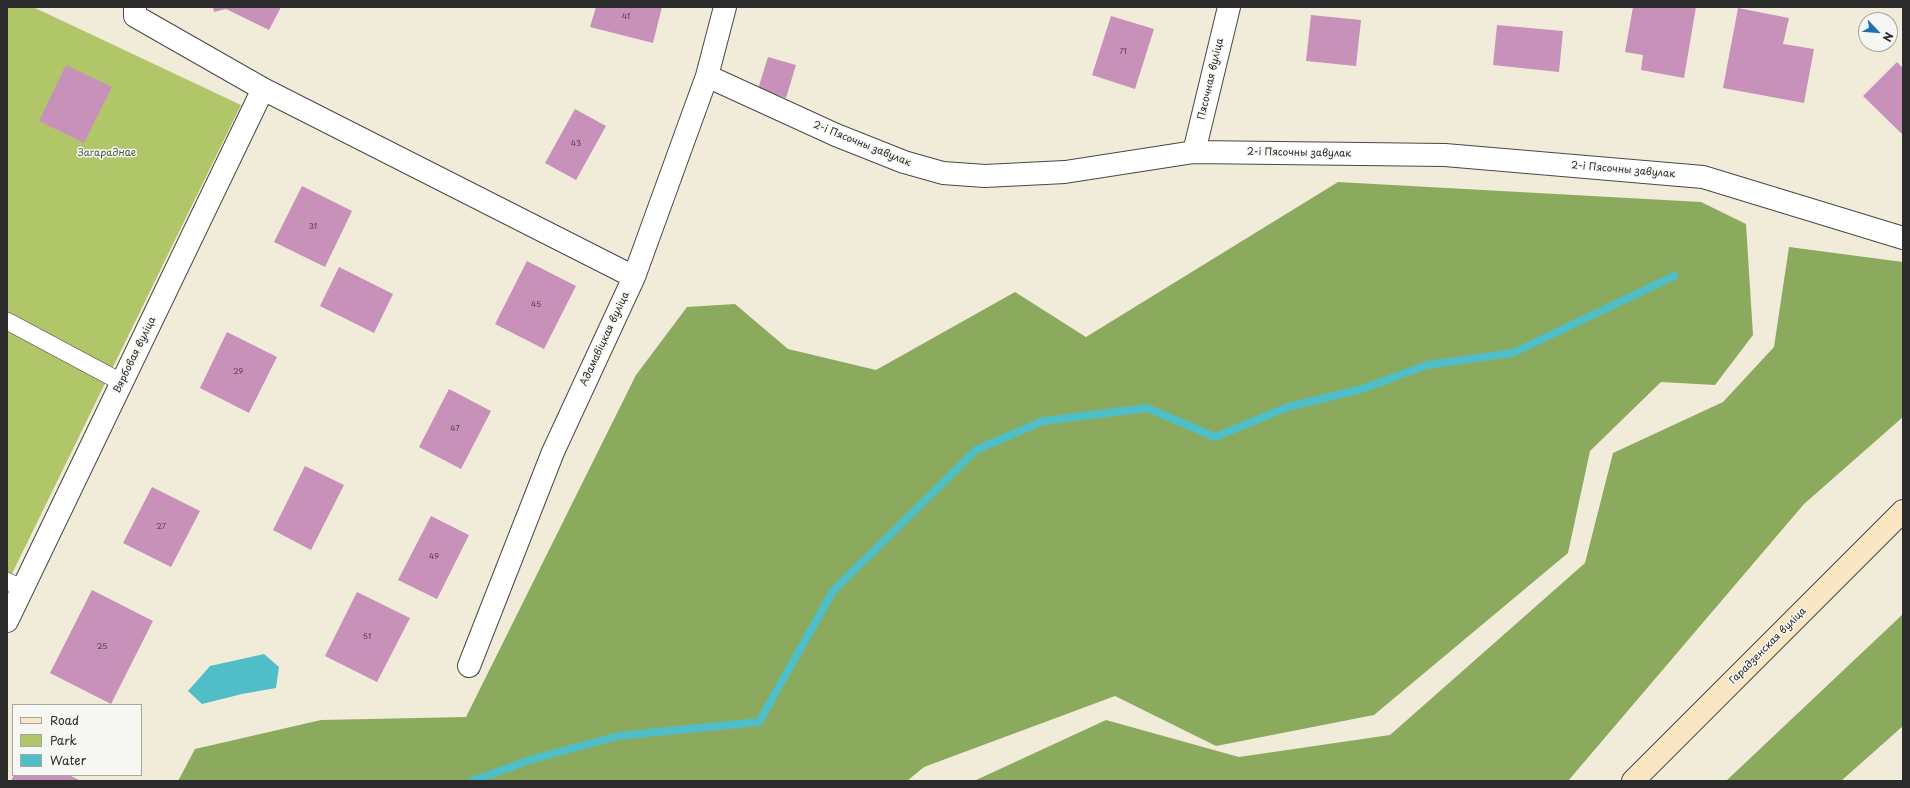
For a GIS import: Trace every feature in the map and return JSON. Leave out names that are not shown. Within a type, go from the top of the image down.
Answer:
[{"type":"main road","name":"Гарадзенская вуліца","points":[[1633,781],[1903,511]]},
{"type":"street","points":[[135,7],[135,16],[263,89],[634,277]]},
{"type":"street","name":"Адамавіцкая вуліца","points":[[470,666],[553,452],[634,277],[707,76],[725,7]]},
{"type":"street","name":"Пясочная вуліца","points":[[1194,152],[1228,7]]},
{"type":"street","name":"2-і Пясочны завулак","points":[[707,76],[836,135],[904,162],[943,172],[985,176],[1065,172],[1194,152],[1445,155],[1703,177],[1903,238]]},
{"type":"street","name":"Вярбовая вуліца","points":[[7,621],[15,585],[121,382],[263,89]]},
{"type":"lane","points":[[7,321],[121,382]]},
{"type":"green space","name":"Загараднае","points":[[7,7],[33,7],[241,105],[7,584]]},
{"type":"green space","points":[[1338,182],[1701,202],[1746,224],[1753,335],[1715,385],[1661,382],[1590,451],[1568,553],[1374,715],[1216,746],[1115,696],[924,767],[907,781],[178,781],[195,749],[321,720],[466,717],[636,375],[687,307],[735,304],[788,349],[876,370],[1015,292],[1086,337]]},
{"type":"green space","points":[[1789,247],[1903,262],[1903,417],[1804,504],[1568,781],[974,781],[1106,720],[1239,757],[1390,735],[1585,563],[1613,453],[1723,402],[1774,347]]},
{"type":"green space","points":[[1903,614],[1903,726],[1841,781],[1726,781]]},
{"type":"water","points":[[264,654],[279,667],[276,688],[242,694],[202,704],[188,691],[210,666]]},
{"type":"building","points":[[213,7],[281,7],[269,30],[226,9],[214,12]]},
{"type":"building","points":[[596,7],[662,7],[653,43],[590,27]]},
{"type":"building","points":[[1633,7],[1696,7],[1684,78],[1641,70],[1643,55],[1625,52]]},
{"type":"building","points":[[1738,8],[1789,18],[1783,44],[1814,49],[1804,103],[1723,88]]},
{"type":"building","points":[[1311,15],[1361,20],[1356,66],[1306,61]]},
{"type":"building","points":[[1111,16],[1154,29],[1135,89],[1092,75]]},
{"type":"building","points":[[1497,25],[1563,31],[1559,72],[1493,65]]},
{"type":"building","points":[[768,57],[796,65],[786,98],[758,89]]},
{"type":"building","points":[[1897,62],[1903,68],[1903,135],[1863,96]]},
{"type":"building","points":[[66,65],[112,87],[84,143],[39,121]]},
{"type":"building","points":[[575,109],[606,126],[576,180],[545,163]]},
{"type":"building","points":[[302,186],[352,211],[325,267],[274,242]]},
{"type":"building","points":[[527,261],[576,286],[544,349],[495,324]]},
{"type":"building","points":[[339,267],[393,294],[374,333],[320,306]]},
{"type":"building","points":[[227,332],[277,357],[249,413],[200,388]]},
{"type":"building","points":[[449,389],[491,411],[461,469],[419,447]]},
{"type":"building","points":[[305,466],[344,485],[311,550],[273,530]]},
{"type":"building","points":[[152,487],[200,511],[171,567],[123,543]]},
{"type":"building","points":[[431,516],[469,535],[437,599],[398,580]]},
{"type":"building","points":[[92,590],[153,621],[111,704],[50,673]]},
{"type":"building","points":[[357,592],[410,618],[377,682],[325,656]]},
{"type":"building","points":[[14,776],[71,776],[81,781],[11,781]]},
{"type":"waterway","points":[[472,781],[533,759],[618,736],[759,722],[833,591],[976,450],[1043,421],[1147,408],[1215,437],[1288,407],[1362,389],[1427,365],[1513,353],[1674,276]]}]
